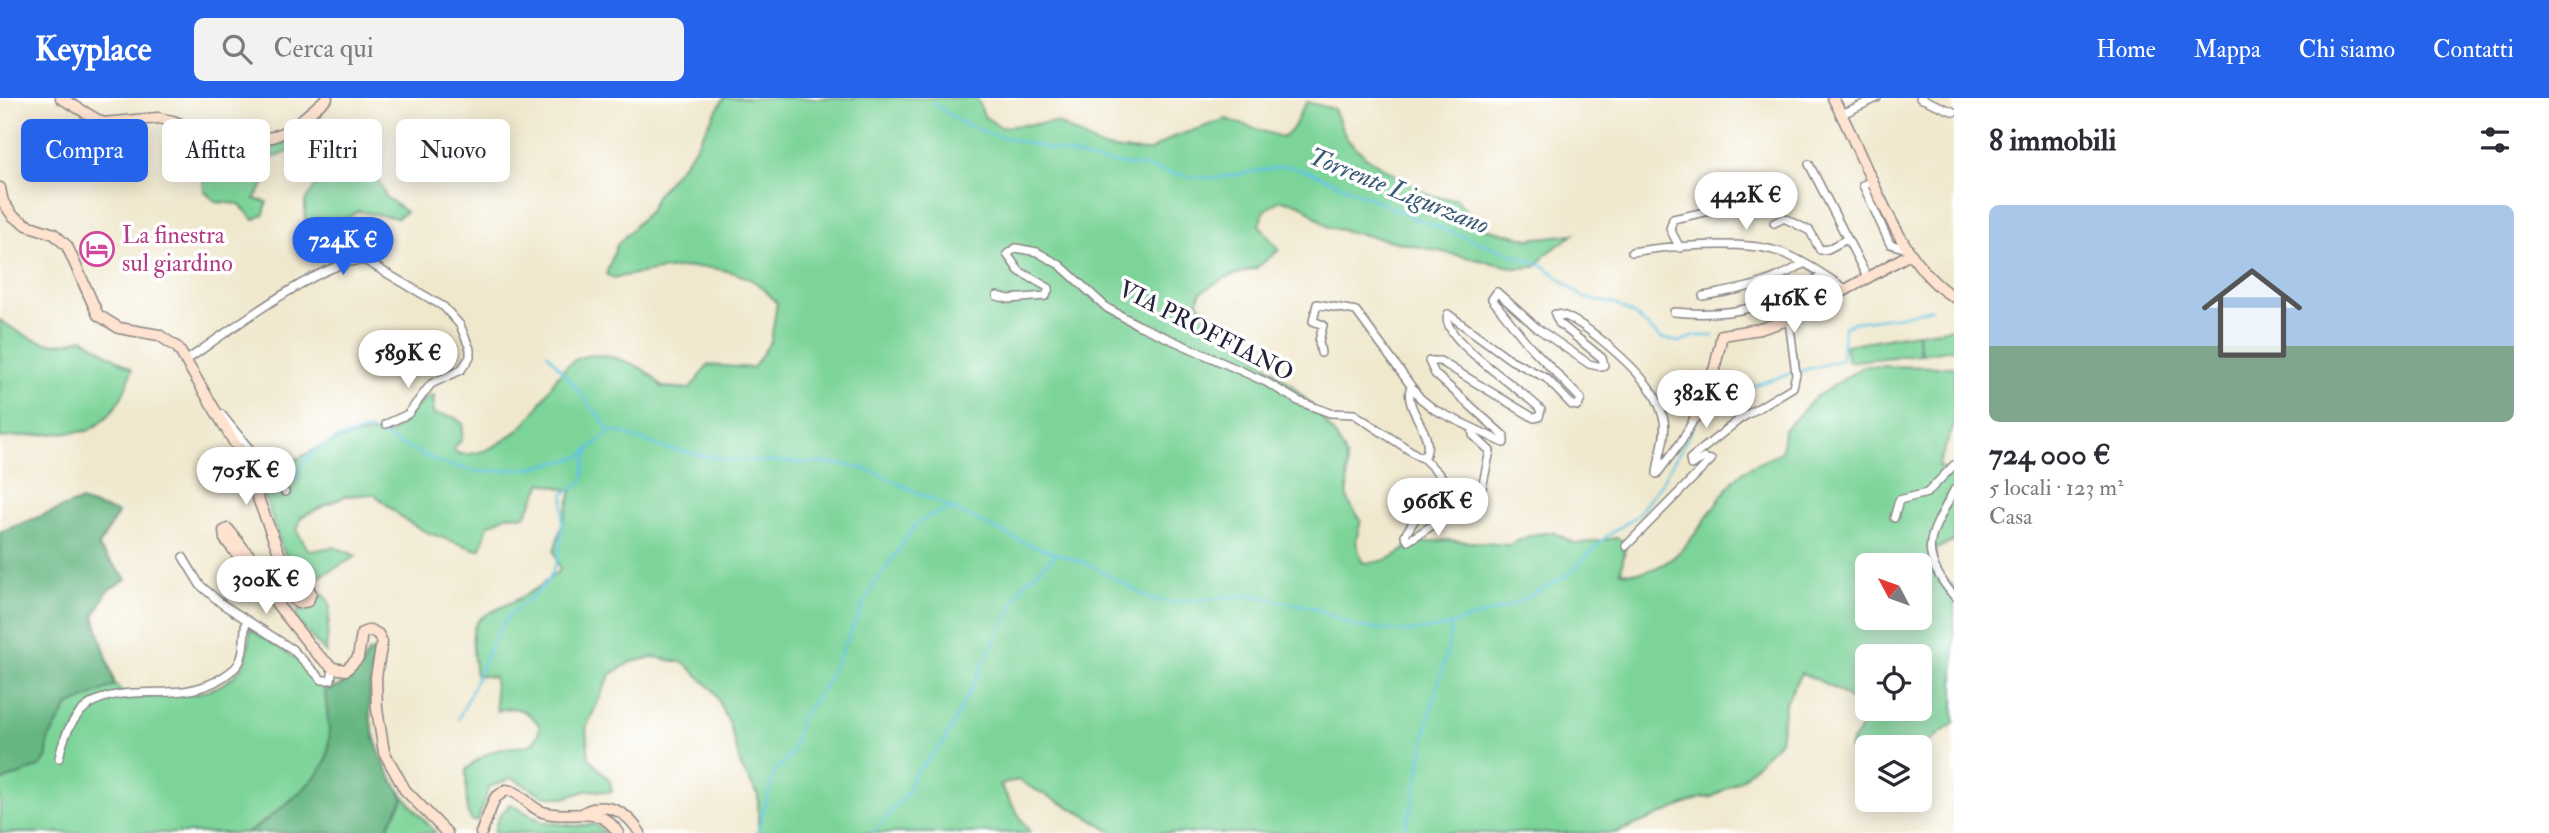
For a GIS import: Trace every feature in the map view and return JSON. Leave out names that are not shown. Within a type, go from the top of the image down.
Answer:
[{"type":"street","points":[[61,98],[90,118],[103,123],[158,118],[173,121],[224,142],[272,137],[291,129],[327,98]]},
{"type":"street","points":[[1833,98],[1913,254],[1930,281],[1954,297]]},
{"type":"street","points":[[1842,114],[1877,98]]},
{"type":"street","points":[[1920,98],[1954,112]]},
{"type":"street","points":[[1808,164],[1867,277]]},
{"type":"street","points":[[1874,180],[1863,185],[1890,244],[1913,254]]},
{"type":"street","points":[[0,187],[3,202],[12,216],[27,225],[54,234],[67,246],[98,316],[119,328],[159,335],[173,343],[187,360],[196,381],[214,405],[285,492]]},
{"type":"street","points":[[1871,204],[1881,195]]},
{"type":"street","points":[[1680,248],[1670,229],[1673,219],[1710,211]]},
{"type":"street","points":[[1774,223],[1784,218],[1810,231],[1820,250],[1847,239]]},
{"type":"street","points":[[1632,251],[1661,246],[1760,247],[1774,250],[1803,264],[1844,288]]},
{"type":"street","name":"VIA PROFFIANO","points":[[997,296],[1009,299],[1046,296],[1049,288],[1019,271],[1007,254],[1016,248],[1037,252],[1072,273],[1107,308],[1138,325],[1266,382],[1298,401],[1330,413],[1354,414],[1407,451],[1422,457],[1442,477],[1405,535],[1404,538],[1408,541],[1466,505],[1482,488],[1490,451],[1474,435],[1472,428]]},
{"type":"street","name":"VIA PROFFIANO","points":[[1321,354],[1319,341],[1324,325],[1313,323],[1316,306],[1320,304],[1349,308],[1362,316],[1410,389],[1435,410],[1497,442],[1506,442],[1495,427],[1435,374],[1429,366],[1430,360],[1440,361],[1497,393],[1534,418],[1539,417],[1541,410],[1482,363],[1447,323],[1448,314],[1511,360],[1546,378],[1572,405],[1580,402],[1579,394],[1527,343],[1492,299],[1497,292],[1537,328],[1589,364],[1598,368],[1603,366],[1604,361],[1596,351],[1561,325],[1554,316],[1558,313],[1608,346],[1649,386],[1664,422],[1657,474],[1681,442],[1695,417],[1715,367],[1721,336],[1789,320],[1844,288],[1913,254]]},
{"type":"street","points":[[187,360],[252,314],[338,264],[356,259],[366,261],[443,307],[460,325],[470,349],[470,357],[461,370],[431,384],[408,414],[386,424]]},
{"type":"street","points":[[1703,296],[1759,286],[1777,280],[1803,264]]},
{"type":"street","points":[[1674,312],[1700,315],[1776,302],[1823,275]]},
{"type":"street","points":[[1626,546],[1711,460],[1707,457],[1691,465],[1689,459],[1740,419],[1793,387],[1796,374],[1789,320]]},
{"type":"street","name":"VIA PROFFIANO","points":[[1410,389],[1415,414],[1428,446],[1422,457]]},
{"type":"street","points":[[214,405],[248,468],[281,558],[310,591],[308,601],[300,604],[286,594],[228,529],[224,531],[225,539],[316,653],[333,668],[343,670],[354,665],[365,632],[373,631],[380,636],[382,642],[376,677],[377,709],[384,752],[405,790],[447,833]]},
{"type":"street","points":[[1895,518],[1899,500],[1927,493],[1954,465]]},
{"type":"street","points":[[1954,490],[1928,541],[1931,558],[1954,596]]},
{"type":"street","points":[[183,557],[200,585],[246,620],[292,649],[322,680],[331,680],[333,668]]},
{"type":"street","points":[[59,758],[63,740],[73,723],[95,701],[113,694],[198,688],[210,685],[235,668],[241,658],[246,620]]},
{"type":"street","points":[[481,833],[495,799],[506,790],[516,792],[533,807],[546,813],[584,812],[605,817],[618,833]]},
{"type":"street","points":[[584,812],[596,807],[612,808],[629,819],[640,833]]},
{"type":"green space","points":[[724,98],[977,98],[984,116],[1000,127],[1056,122],[1101,147],[1150,151],[1171,138],[1226,119],[1281,137],[1291,131],[1307,102],[1334,109],[1346,138],[1367,158],[1431,196],[1456,199],[1482,227],[1529,239],[1574,234],[1545,255],[1536,267],[1516,268],[1328,227],[1300,204],[1280,200],[1264,211],[1259,225],[1279,250],[1256,268],[1225,278],[1201,292],[1198,301],[1209,319],[1300,394],[1331,429],[1343,449],[1347,463],[1349,502],[1361,520],[1356,541],[1362,562],[1388,559],[1410,544],[1447,540],[1509,545],[1531,535],[1553,532],[1576,544],[1616,538],[1626,542],[1621,572],[1643,571],[1662,565],[1691,539],[1740,474],[1782,451],[1784,430],[1816,397],[1864,366],[1954,367],[1954,425],[1938,466],[1954,475],[1954,541],[1935,549],[1937,576],[1954,586],[1954,723],[1932,739],[1932,735],[1857,735],[1862,721],[1932,721],[1932,644],[1855,644],[1855,705],[1841,692],[1801,673],[1785,704],[1780,741],[1742,779],[1712,797],[1701,798],[1615,833],[1113,833],[1018,780],[1000,785],[1030,833],[758,833],[758,795],[741,766],[730,725],[714,691],[685,663],[654,657],[631,662],[610,675],[586,728],[589,758],[610,781],[612,792],[589,790],[564,798],[543,795],[512,778],[489,787],[478,821],[472,821],[467,812],[466,770],[491,752],[531,744],[538,735],[540,726],[522,710],[510,708],[497,711],[494,677],[476,675],[474,629],[484,616],[529,594],[560,570],[554,551],[572,491],[542,483],[525,516],[508,515],[488,525],[481,549],[477,550],[426,532],[405,520],[374,494],[345,496],[301,517],[297,531],[309,551],[334,547],[357,556],[313,580],[288,560],[260,480],[307,453],[339,440],[355,435],[391,434],[418,406],[434,395],[433,414],[454,417],[463,424],[462,440],[454,447],[456,453],[484,451],[520,428],[534,413],[565,368],[575,360],[587,356],[601,355],[632,364],[648,373],[662,387],[690,389],[708,365],[753,368],[771,341],[777,303],[756,283],[737,274],[702,267],[666,269],[613,278],[606,274],[617,245],[650,210],[656,196],[691,154]]},
{"type":"green space","points":[[284,143],[284,154],[270,159],[270,145]]},
{"type":"green space","points":[[203,182],[265,182],[254,199],[267,202],[264,214],[254,220],[239,204],[216,202],[204,191]]},
{"type":"green space","points":[[327,182],[379,182],[386,197],[406,212],[397,218],[358,211],[326,228],[305,225],[305,201],[316,185]]},
{"type":"green space","points":[[0,320],[39,341],[60,344],[82,338],[132,369],[122,397],[104,419],[88,431],[0,438]]},
{"type":"green space","points":[[1954,328],[1954,349],[1921,354],[1918,333]]},
{"type":"green space","points":[[1917,333],[1920,354],[1848,362],[1845,345]]},
{"type":"green space","points":[[80,501],[118,513],[98,547],[126,579],[107,591],[94,616],[115,684],[127,697],[192,694],[222,684],[235,675],[245,662],[250,629],[297,659],[325,690],[346,682],[357,672],[368,653],[373,651],[375,655],[369,709],[378,753],[401,793],[436,833],[0,833],[0,532]]},
{"type":"green space","points":[[80,501],[118,513],[98,547],[126,579],[107,591],[94,616],[115,685],[68,706],[48,740],[47,757],[41,766],[0,782],[0,532]]},
{"type":"green space","points":[[323,593],[330,604],[326,653],[295,619],[298,610],[311,609]]},
{"type":"green space","points":[[373,651],[375,655],[371,676],[370,713],[373,730],[384,764],[404,798],[388,826],[394,833],[247,833],[291,800],[321,769],[326,760],[329,743],[325,690],[346,682],[357,672],[368,653]]},
{"type":"green space","points":[[1855,738],[1855,761],[1849,750]]},
{"type":"green space","points":[[510,804],[543,822],[576,826],[594,824],[606,833],[494,833],[498,818]]},
{"type":"waterway","name":"Torrente Ligurzano","points":[[933,102],[958,121],[986,133],[1103,162],[1192,177],[1216,178],[1286,166],[1311,172],[1417,219],[1544,266],[1584,298],[1615,304],[1636,316],[1660,338],[1679,342],[1695,336],[1713,336]]},
{"type":"waterway","name":"Torrente Ligurzano","points":[[1800,371],[1842,360],[1844,327],[1855,322],[1901,316],[1931,308]]},
{"type":"waterway","points":[[547,353],[601,418],[609,432]]},
{"type":"waterway","name":"Torrente Ligurzano","points":[[1700,412],[1735,391],[1793,373]]},
{"type":"waterway","points":[[297,480],[299,469],[314,452],[338,438],[369,430],[444,464],[483,472],[533,468],[580,457],[611,431],[616,431],[664,448],[727,460],[843,464],[872,471],[1025,543],[1088,564],[1151,599],[1175,602],[1249,595],[1311,607],[1357,627],[1408,632],[1439,628],[1510,606],[1568,575],[1607,536],[1637,516],[1662,482],[1698,418]]},
{"type":"waterway","points":[[458,719],[504,622],[512,612],[540,590],[554,569],[560,544],[564,493],[583,479],[590,450]]},
{"type":"waterway","points":[[757,833],[775,771],[791,755],[801,718],[824,687],[871,590],[916,524],[931,515],[951,510]]},
{"type":"waterway","points":[[873,833],[908,792],[913,776],[944,742],[1023,585],[1057,553]]},
{"type":"waterway","points":[[1403,833],[1451,624]]},
{"type":"place","name":"La finestra sul giardino","points":[[97,249]]}]
